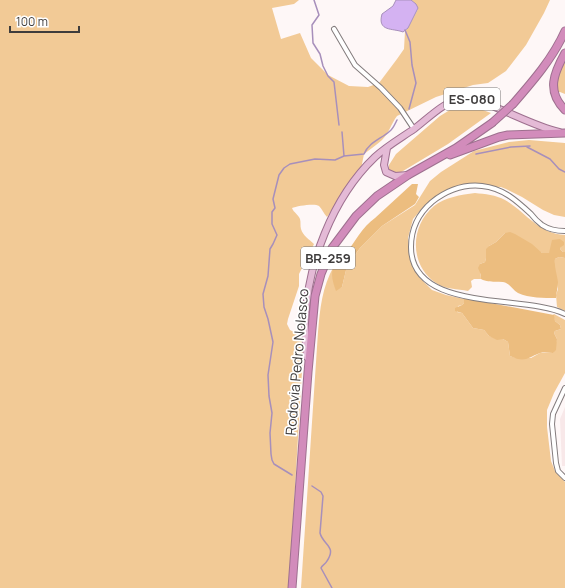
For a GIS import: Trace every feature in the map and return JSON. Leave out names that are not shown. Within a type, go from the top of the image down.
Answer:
[{"type":"highway","name":"Rodovia Pedro Nolasco","points":[[292,588],[315,296],[321,274],[332,248],[356,216],[377,196],[408,175],[435,161],[492,123],[513,104],[537,76],[553,53],[565,31]]},
{"type":"highway","points":[[565,53],[556,70],[553,79],[553,87],[558,102],[565,110]]},
{"type":"highway","name":"ES-080","points":[[435,161],[508,135],[565,133]]},
{"type":"main road","name":"ES-080","points":[[387,148],[446,104],[466,98],[484,102],[547,129],[565,133]]},
{"type":"main road","points":[[387,148],[384,165],[386,172],[395,176],[408,175]]},
{"type":"main road","points":[[308,372],[305,324],[314,268],[320,244],[338,206],[353,183],[375,157],[387,148]]},
{"type":"street","points":[[334,29],[351,59],[362,72],[381,88],[400,108],[414,129]]},
{"type":"street","points":[[344,54],[351,59]]},
{"type":"street","points":[[565,232],[542,225],[510,195],[502,191],[483,186],[465,186],[454,189],[437,198],[424,209],[417,220],[412,233],[411,242],[411,251],[414,263],[421,276],[442,290],[465,296],[549,308],[565,314]]},
{"type":"street","points":[[565,388],[553,414],[552,424],[556,463],[558,471],[565,478]]},
{"type":"shaded area","points":[[0,0],[299,0],[294,4],[272,8],[281,39],[300,33],[311,58],[328,75],[349,86],[368,87],[379,83],[404,49],[405,31],[418,9],[416,4],[411,0],[550,0],[526,45],[506,71],[488,83],[473,85],[436,97],[397,116],[378,144],[364,154],[360,174],[327,217],[317,205],[306,205],[292,208],[300,219],[303,234],[314,244],[299,274],[299,286],[287,324],[290,330],[304,337],[289,588],[0,588]]},
{"type":"shaded area","points":[[396,0],[411,0],[418,8],[408,28],[403,32],[384,27],[381,20],[382,14],[393,6]]},
{"type":"shaded area","points":[[565,55],[565,94],[554,92],[553,88]]},
{"type":"shaded area","points":[[458,105],[472,106],[491,113],[448,144],[398,174],[389,170],[389,165],[396,154],[440,116]]},
{"type":"shaded area","points":[[529,140],[565,143],[565,217],[554,215],[543,210],[522,197],[501,187],[468,186],[444,193],[425,205],[413,219],[408,238],[410,259],[419,277],[432,290],[464,299],[464,303],[458,306],[457,312],[462,313],[473,328],[484,330],[489,336],[503,339],[508,342],[510,356],[516,358],[531,358],[540,353],[553,353],[557,339],[554,333],[555,331],[561,329],[560,325],[555,321],[553,315],[554,314],[565,320],[565,373],[547,410],[547,427],[551,461],[555,471],[565,482],[565,588],[301,588],[319,323],[322,298],[334,266],[333,278],[336,289],[342,287],[347,266],[360,248],[382,226],[415,205],[430,181],[441,172],[474,151],[509,142]]},
{"type":"shaded area","points":[[412,184],[418,184],[416,194],[419,197],[415,204],[382,226],[360,248],[347,266],[342,287],[336,291],[332,275],[335,265],[345,255],[366,226]]},
{"type":"shaded area","points":[[475,193],[502,198],[540,227],[556,234],[565,235],[565,252],[560,249],[561,247],[549,253],[542,253],[505,233],[496,242],[489,246],[485,262],[480,264],[481,279],[474,279],[471,281],[472,287],[468,291],[447,288],[439,285],[427,275],[417,256],[417,234],[420,224],[426,214],[443,200]]},
{"type":"shaded area","points":[[510,232],[532,244],[542,253],[549,253],[552,240],[560,239],[564,242],[564,245],[560,249],[565,252],[565,258],[559,257],[555,259],[558,282],[556,298],[527,296],[518,293],[505,283],[481,279],[478,268],[480,264],[485,262],[486,249],[505,233]]},
{"type":"shaded area","points":[[559,257],[565,258],[565,311],[557,307],[556,295],[558,289],[554,264],[555,259]]},
{"type":"shaded area","points":[[464,298],[554,315],[555,321],[560,325],[561,329],[555,331],[554,333],[557,339],[556,350],[553,353],[540,353],[523,359],[510,356],[508,342],[503,339],[497,340],[489,336],[484,330],[473,328],[462,313],[455,311],[455,308],[464,303]]},
{"type":"shaded area","points":[[565,407],[565,466],[562,466],[560,419]]},
{"type":"waterway","points":[[314,0],[319,15],[312,25],[313,43],[320,54],[323,66],[328,76],[334,82],[339,125]]},
{"type":"waterway","points":[[405,30],[410,42],[412,65],[416,83],[409,109]]},
{"type":"waterway","points":[[292,475],[274,464],[271,454],[270,433],[272,413],[269,396],[268,375],[273,342],[264,307],[263,294],[268,276],[270,249],[277,235],[272,224],[272,212],[275,208],[273,199],[279,175],[284,168],[290,164],[315,159],[335,160],[344,156],[364,154],[369,146],[391,130],[397,120]]},
{"type":"waterway","points":[[342,132],[344,156]]},
{"type":"waterway","points":[[476,154],[511,147],[530,146]]},
{"type":"waterway","points":[[527,147],[550,159],[559,169],[565,172]]},
{"type":"waterway","points":[[312,486],[321,492],[323,496],[320,533],[331,552],[327,561],[321,568],[332,588]]}]
